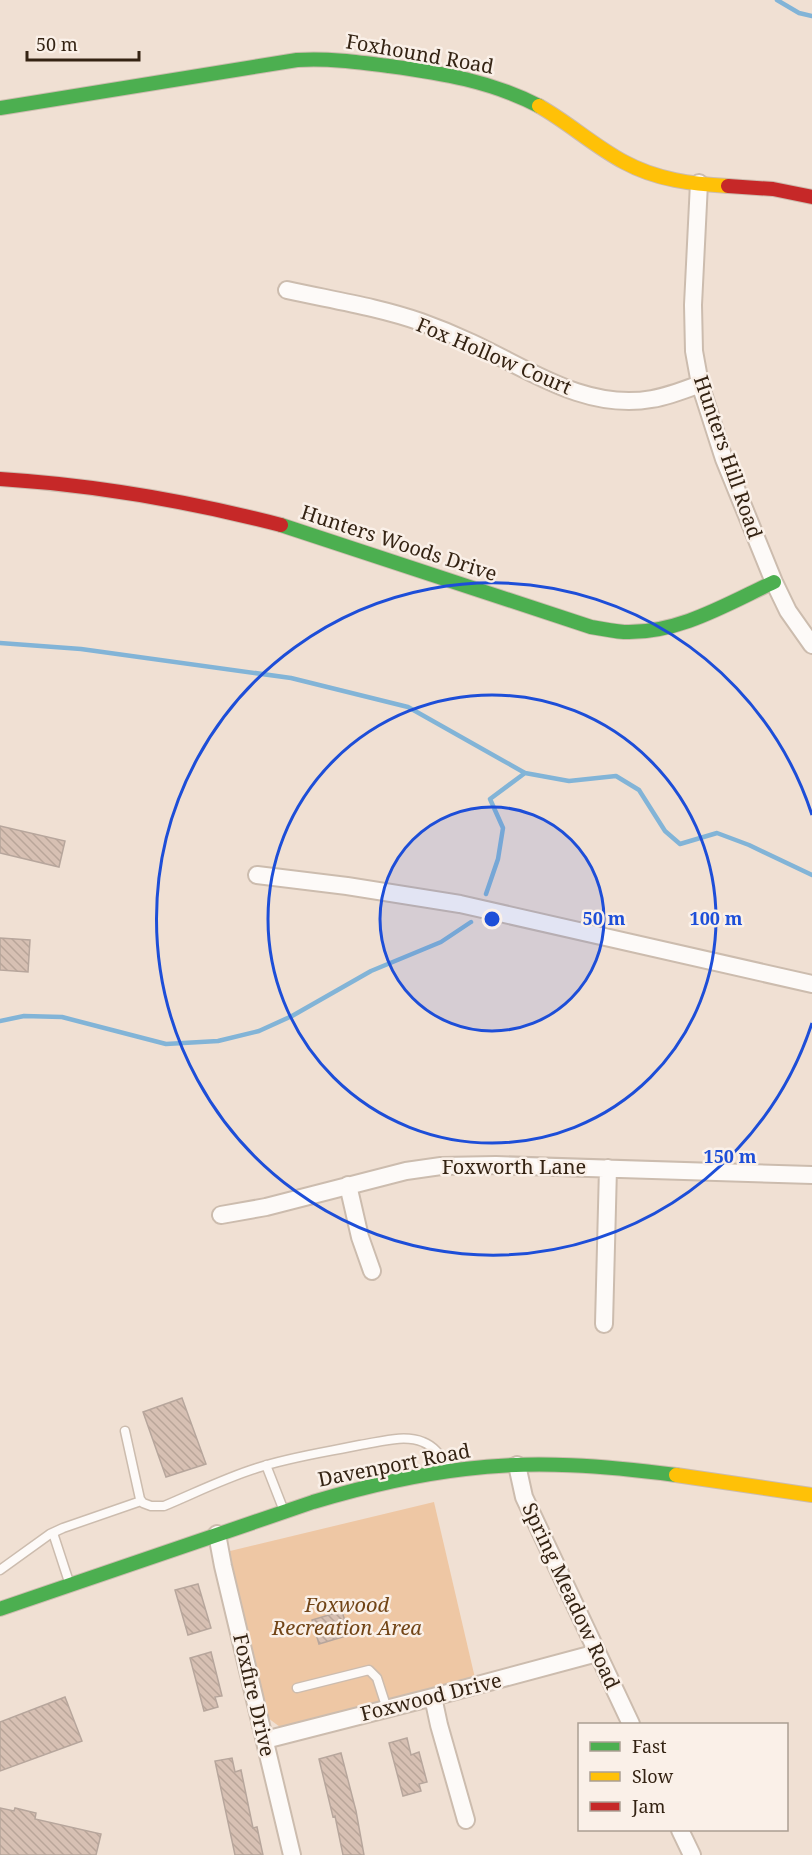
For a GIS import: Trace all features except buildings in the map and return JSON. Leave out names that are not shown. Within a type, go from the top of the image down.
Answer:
[{"type":"street","name":"Foxhound Road","points":[[0,108],[297,60],[333,58],[418,69],[501,87],[540,106],[610,155],[633,167],[666,179],[778,189],[812,197]]},
{"type":"street","name":"Hunters Hill Road","points":[[699,183],[693,306],[694,351],[700,384],[724,459],[774,582],[788,611],[812,645]]},
{"type":"street","name":"Fox Hollow Court","points":[[287,290],[421,322],[471,342],[550,382],[598,398],[623,401],[652,399],[700,384]]},
{"type":"street","name":"Hunters Woods Drive","points":[[0,478],[171,499],[283,525],[591,627],[614,632],[645,632],[674,626],[720,609],[774,582]]},
{"type":"street","points":[[256,875],[347,886],[460,904],[812,984]]},
{"type":"street","name":"Foxworth Lane","points":[[221,1215],[266,1207],[406,1171],[441,1166],[496,1165],[812,1175]]},
{"type":"street","points":[[604,1324],[608,1168]]},
{"type":"street","points":[[348,1185],[360,1237],[372,1271]]},
{"type":"street","name":"Davenport Road","points":[[0,1610],[352,1490],[449,1471],[517,1465],[571,1465],[633,1469],[812,1495]]},
{"type":"street","name":"Spring Meadow Road","points":[[517,1465],[524,1497],[630,1723]]},
{"type":"street","name":"Foxfire Drive","points":[[218,1534],[223,1566],[292,1855]]},
{"type":"street","name":"Foxwood Drive","points":[[265,1740],[597,1653]]},
{"type":"street","points":[[433,1697],[466,1820]]},
{"type":"street","points":[[680,1831],[692,1855]]},
{"type":"lane","points":[[125,1431],[141,1501]]},
{"type":"lane","points":[[0,1570],[53,1533],[141,1501],[151,1506],[164,1506],[266,1466],[293,1458],[387,1440],[414,1439],[431,1445],[449,1471]]},
{"type":"lane","points":[[266,1466],[285,1511]]},
{"type":"lane","points":[[53,1533],[70,1585]]},
{"type":"lane","points":[[297,1688],[369,1670],[377,1678],[387,1708]]},
{"type":"green space","name":"Foxwood Recreation Area","points":[[434,1502],[475,1678],[280,1727],[268,1718],[229,1558],[230,1551]]},
{"type":"waterway","points":[[777,0],[799,13],[812,16]]},
{"type":"waterway","points":[[0,643],[81,649],[291,678],[408,707],[525,773],[569,781],[616,776],[639,790],[665,831],[680,844],[717,833],[749,845],[812,875]]},
{"type":"waterway","points":[[486,894],[498,859],[503,828],[490,799],[525,773]]},
{"type":"waterway","points":[[0,1021],[24,1016],[62,1017],[166,1044],[218,1041],[259,1031],[292,1016],[371,971],[441,942],[471,922]]},
{"type":"traffic: fast","points":[[0,108],[297,60],[366,63],[447,75],[503,90],[539,106]]},
{"type":"traffic: fast","points":[[281,525],[591,627],[620,632],[644,631],[683,623],[774,582]]},
{"type":"traffic: fast","points":[[0,1609],[313,1502],[407,1478],[465,1469],[518,1465],[597,1467],[676,1475]]},
{"type":"traffic: slow","points":[[539,106],[602,149],[636,168],[675,180],[728,186]]},
{"type":"traffic: slow","points":[[676,1475],[812,1495]]},
{"type":"traffic: jam","points":[[728,186],[773,189],[812,197]]},
{"type":"traffic: jam","points":[[0,479],[71,485],[142,495],[281,525]]}]
